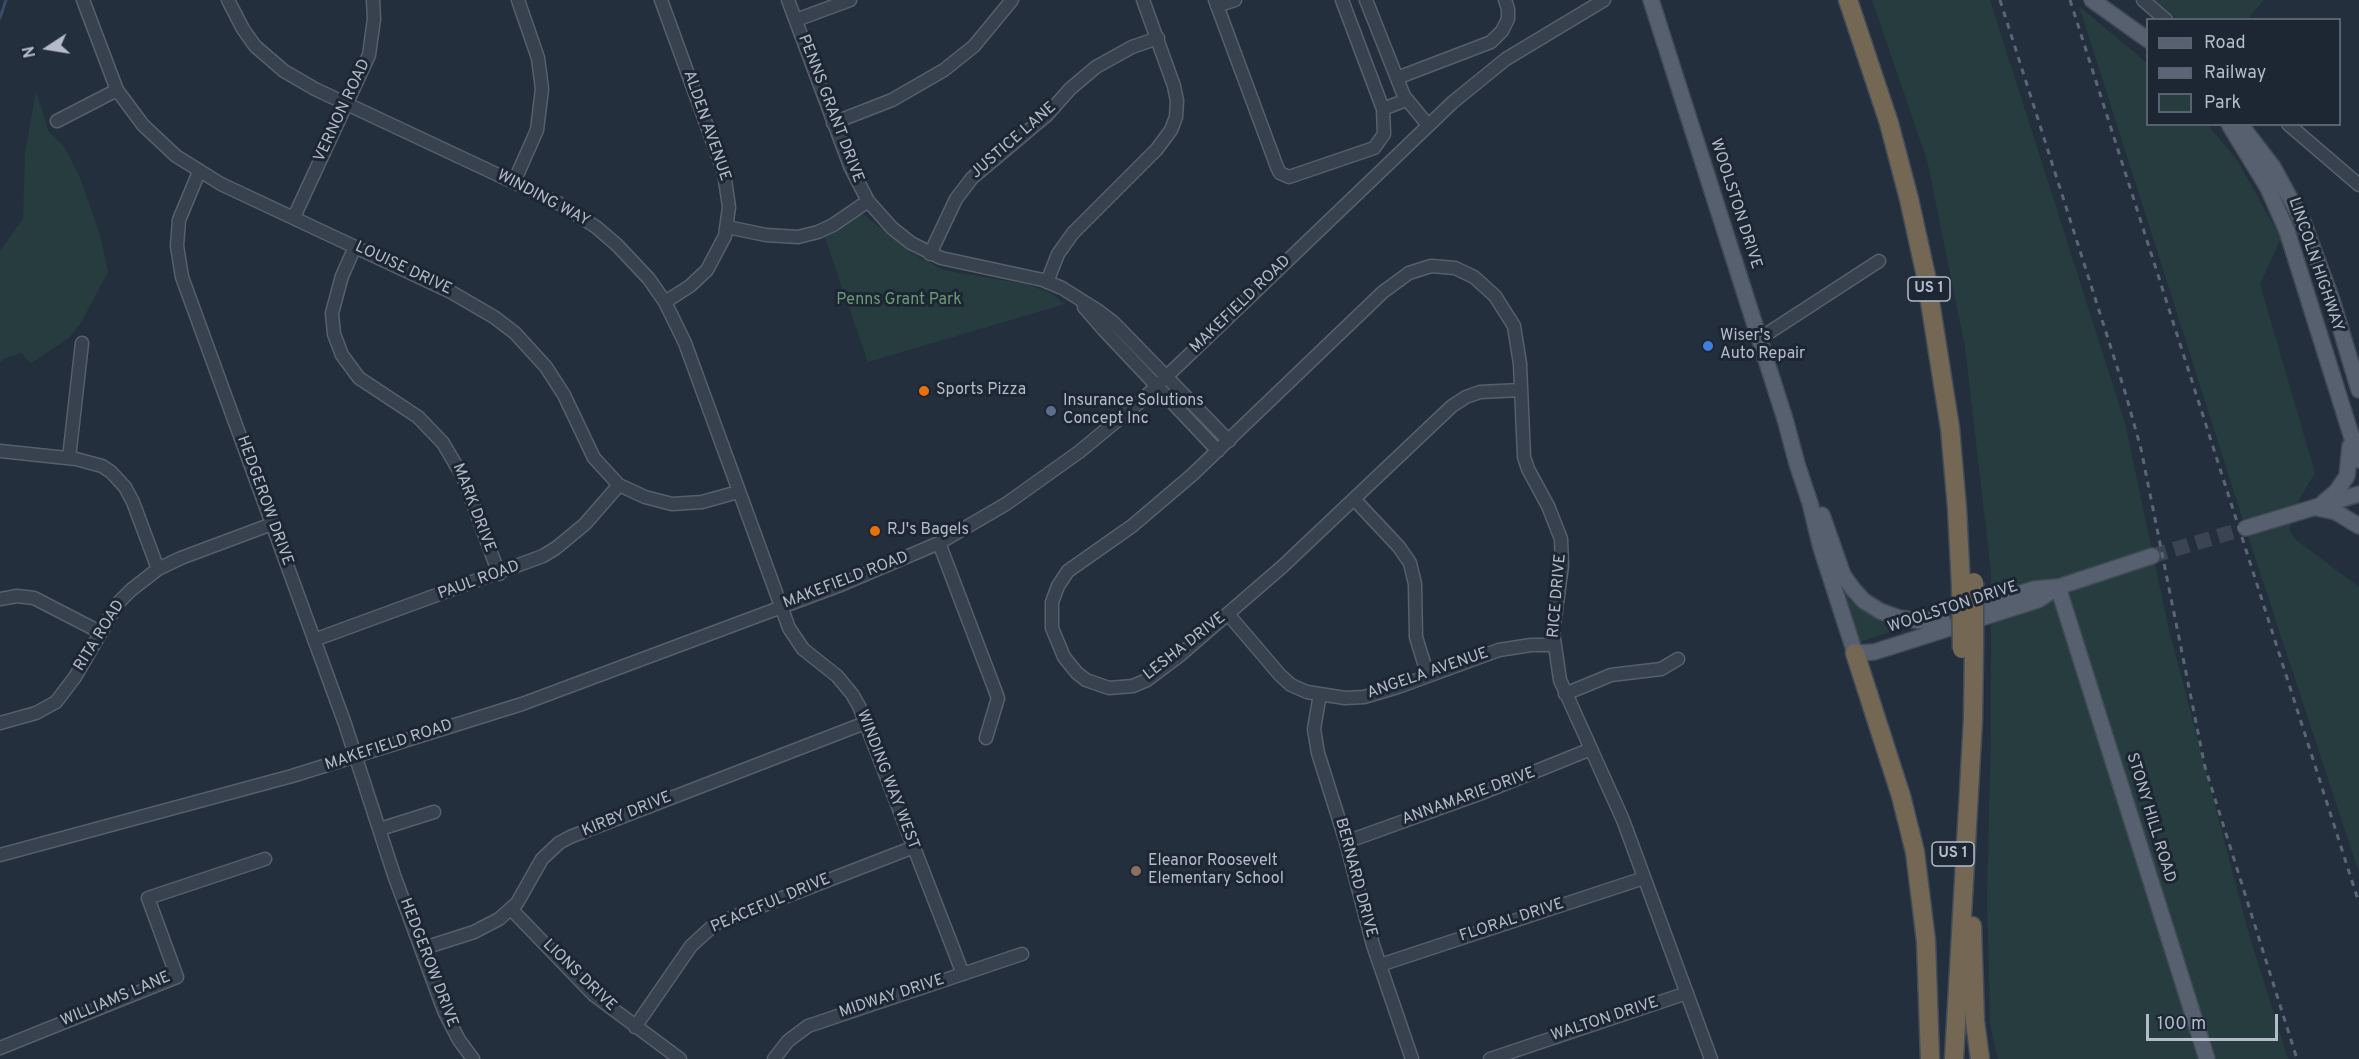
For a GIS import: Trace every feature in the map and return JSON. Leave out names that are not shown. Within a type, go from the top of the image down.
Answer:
[{"type":"highway","name":"US 1","points":[[1848,0],[1889,123],[1926,276],[1950,428],[1967,584]]},
{"type":"highway","name":"US 1","points":[[1862,0],[1901,119],[1921,196],[1939,274],[1962,427],[1968,647],[1968,810],[1954,1059]]},
{"type":"highway","name":"US 1","points":[[1941,1059],[1960,731],[1968,647]]},
{"type":"highway","points":[[1855,653],[1915,852],[1926,941],[1930,1059]]},
{"type":"highway","points":[[1968,810],[1975,1021],[1980,1059]]},
{"type":"main road","name":"WOOLSTON DRIVE","points":[[1651,0],[1785,419],[1821,548],[1855,653]]},
{"type":"main road","points":[[2092,0],[2146,38]]},
{"type":"main road","name":"LINCOLN HIGHWAY","points":[[2230,126],[2268,188],[2287,231],[2359,460]]},
{"type":"main road","name":"LINCOLN HIGHWAY","points":[[2242,126],[2273,167],[2304,224],[2332,300],[2359,390]]},
{"type":"main road","name":"WOOLSTON DRIVE","points":[[1785,419],[1803,460],[1840,567],[1853,589],[1872,606],[1889,615],[1920,621],[1942,618]]},
{"type":"main road","points":[[2314,508],[2336,492],[2347,476],[2350,431]]},
{"type":"main road","points":[[2246,528],[2359,494]]},
{"type":"main road","points":[[2314,508],[2336,512],[2359,526]]},
{"type":"main road","name":"WOOLSTON DRIVE","points":[[1855,653],[1871,643],[1942,618],[2034,589],[2058,587],[2152,556]]},
{"type":"main road","name":"WOOLSTON DRIVE","points":[[1855,653],[1874,652],[2038,600],[2058,587]]},
{"type":"main road","name":"STONY HILL ROAD","points":[[2058,587],[2207,1059]]},
{"type":"street","name":"LOUISE DRIVE","points":[[83,0],[117,90],[158,141],[199,172],[477,305],[515,333],[555,380],[594,458],[619,485],[645,497],[672,504],[702,502],[738,492]]},
{"type":"street","name":"WINDING WAY","points":[[228,0],[243,29],[268,59],[301,82],[560,204],[596,227],[635,263],[665,302],[685,343],[781,607]]},
{"type":"street","name":"VERNON ROAD","points":[[294,217],[369,55],[374,20],[373,0]]},
{"type":"street","points":[[514,182],[537,130],[542,88],[538,58],[518,0]]},
{"type":"street","name":"ALDEN AVENUE","points":[[661,0],[724,173],[729,207],[727,227],[718,254],[699,279],[665,302]]},
{"type":"street","name":"PENNS GRANT DRIVE","points":[[788,0],[849,166],[868,201],[878,214],[899,234],[930,254],[962,264],[1047,282],[1074,295],[1113,322],[1161,381]]},
{"type":"street","points":[[796,20],[850,0]]},
{"type":"street","points":[[833,123],[892,100],[944,70],[974,46],[1012,0]]},
{"type":"street","points":[[1047,282],[1059,254],[1073,233],[1157,148],[1171,130],[1176,117],[1177,101],[1158,38],[1143,0]]},
{"type":"street","points":[[1235,0],[1216,3],[1277,167],[1284,176],[1296,176],[1374,148],[1384,134],[1383,109],[1342,0]]},
{"type":"street","points":[[1366,0],[1406,100],[1428,125]]},
{"type":"street","points":[[1396,78],[1491,42],[1502,31],[1508,19],[1505,0]]},
{"type":"street","name":"MAKEFIELD ROAD","points":[[0,855],[356,757],[543,696],[838,586],[939,543],[1034,485],[1079,452],[1161,381],[1462,94],[1506,59],[1604,0]]},
{"type":"street","points":[[2143,0],[2164,18]]},
{"type":"street","name":"JUSTICE LANE","points":[[930,254],[956,199],[972,178],[1047,115],[1070,89],[1096,67],[1131,47],[1158,38]]},
{"type":"street","points":[[57,121],[117,90]]},
{"type":"street","points":[[1383,109],[1406,100]]},
{"type":"street","points":[[2290,126],[2359,185]]},
{"type":"street","name":"HEDGEROW DRIVE","points":[[199,172],[179,220],[177,258],[182,277],[356,757],[444,1011],[459,1040],[473,1059]]},
{"type":"street","points":[[727,227],[766,235],[798,237],[833,225],[868,201]]},
{"type":"street","name":"MARK DRIVE","points":[[355,247],[342,276],[332,313],[334,334],[342,355],[359,378],[418,417],[448,450],[463,477],[499,574]]},
{"type":"street","points":[[1759,339],[1879,261]]},
{"type":"street","name":"RICE DRIVE","points":[[1218,451],[1383,292],[1408,273],[1431,266],[1464,271],[1495,296],[1514,326],[1518,343],[1524,457],[1561,539],[1562,566],[1554,617],[1553,645],[1557,671],[1565,694],[1614,797],[1711,1059]]},
{"type":"street","points":[[69,458],[82,343]]},
{"type":"street","points":[[1161,381],[1229,441]]},
{"type":"street","points":[[1161,381],[1218,451]]},
{"type":"street","name":"LESHA DRIVE","points":[[1218,451],[1132,526],[1068,571],[1054,594],[1050,610],[1052,628],[1059,648],[1069,665],[1086,680],[1109,688],[1133,686],[1147,680],[1179,656],[1283,566],[1452,406],[1480,392],[1520,390]]},
{"type":"street","points":[[0,451],[69,458],[102,466],[118,478],[133,502],[158,569]]},
{"type":"street","name":"PAUL ROAD","points":[[314,640],[527,564],[556,548],[585,524],[619,485]]},
{"type":"street","points":[[1354,500],[1399,546],[1410,563],[1415,584],[1416,637],[1428,676]]},
{"type":"street","name":"RITA ROAD","points":[[0,723],[36,713],[56,702],[75,677],[118,603],[158,569],[180,558],[272,524]]},
{"type":"street","points":[[939,543],[998,698],[986,738]]},
{"type":"street","points":[[0,599],[17,596],[34,598],[100,632]]},
{"type":"street","name":"WINDING WAY WEST","points":[[781,607],[796,641],[811,656],[830,669],[852,694],[963,974]]},
{"type":"street","name":"ANGELA AVENUE","points":[[1228,614],[1280,675],[1298,689],[1352,699],[1428,676],[1499,650],[1517,646],[1553,645]]},
{"type":"street","points":[[1565,694],[1611,675],[1661,669],[1678,659]]},
{"type":"street","name":"BERNARD DRIVE","points":[[1320,694],[1315,740],[1346,842],[1360,900],[1412,1059]]},
{"type":"street","name":"KIRBY DRIVE","points":[[421,949],[486,926],[511,909],[523,895],[542,859],[559,843],[570,837],[865,723]]},
{"type":"street","name":"ANNAMARIE DRIVE","points":[[1346,842],[1504,785],[1591,749]]},
{"type":"street","points":[[380,830],[434,812]]},
{"type":"street","name":"PEACEFUL DRIVE","points":[[635,1027],[691,946],[715,924],[914,847]]},
{"type":"street","name":"WILLIAMS LANE","points":[[0,1048],[177,977],[148,898],[265,859]]},
{"type":"street","name":"FLORAL DRIVE","points":[[1380,965],[1644,878]]},
{"type":"street","name":"LIONS DRIVE","points":[[511,909],[594,995],[680,1059]]},
{"type":"street","name":"MIDWAY DRIVE","points":[[774,1059],[788,1041],[808,1026],[1022,954]]},
{"type":"street","name":"WALTON DRIVE","points":[[1490,1059],[1687,993]]},
{"type":"green space","points":[[1872,0],[1990,0],[2125,423],[2169,630],[2248,931],[2288,1059],[1998,1059],[1990,1025],[1987,897],[1991,732],[1991,572],[1965,347],[1927,160]]},
{"type":"green space","points":[[2149,0],[2264,0],[2249,18],[2176,18]]},
{"type":"green space","points":[[2079,6],[2146,62],[2146,126],[2209,126],[2237,160],[2281,238],[2260,284],[2315,473],[2300,498],[2289,530],[2295,539],[2359,587],[2359,873],[2248,536]]},
{"type":"green space","points":[[36,91],[48,130],[65,148],[80,178],[100,235],[108,272],[82,321],[69,338],[31,363],[21,353],[3,359],[0,363],[0,251],[23,219],[25,153]]},
{"type":"green space","name":"Penns Grant Park","points":[[862,213],[912,253],[943,270],[1025,284],[1049,292],[1065,304],[868,362],[825,238]]},
{"type":"green space","points":[[1838,580],[1901,623],[1902,628],[1860,642]]},
{"type":"waterway","points":[[0,18],[6,0]]},
{"type":"tunnel","points":[[2152,556],[2246,528]]},
{"type":"railway","points":[[2000,0],[2126,395],[2141,449],[2205,767],[2297,1059]]},
{"type":"railway","points":[[2070,0],[2359,903]]},
{"type":"place","name":"Wiser's Auto Repair","points":[[1708,346]]},
{"type":"place","name":"Sports Pizza","points":[[924,391]]},
{"type":"place","name":"Insurance Solutions Concept Inc","points":[[1051,411]]},
{"type":"place","name":"RJ's Bagels","points":[[875,531]]},
{"type":"place","name":"Eleanor Roosevelt Elementary School","points":[[1136,871]]}]
